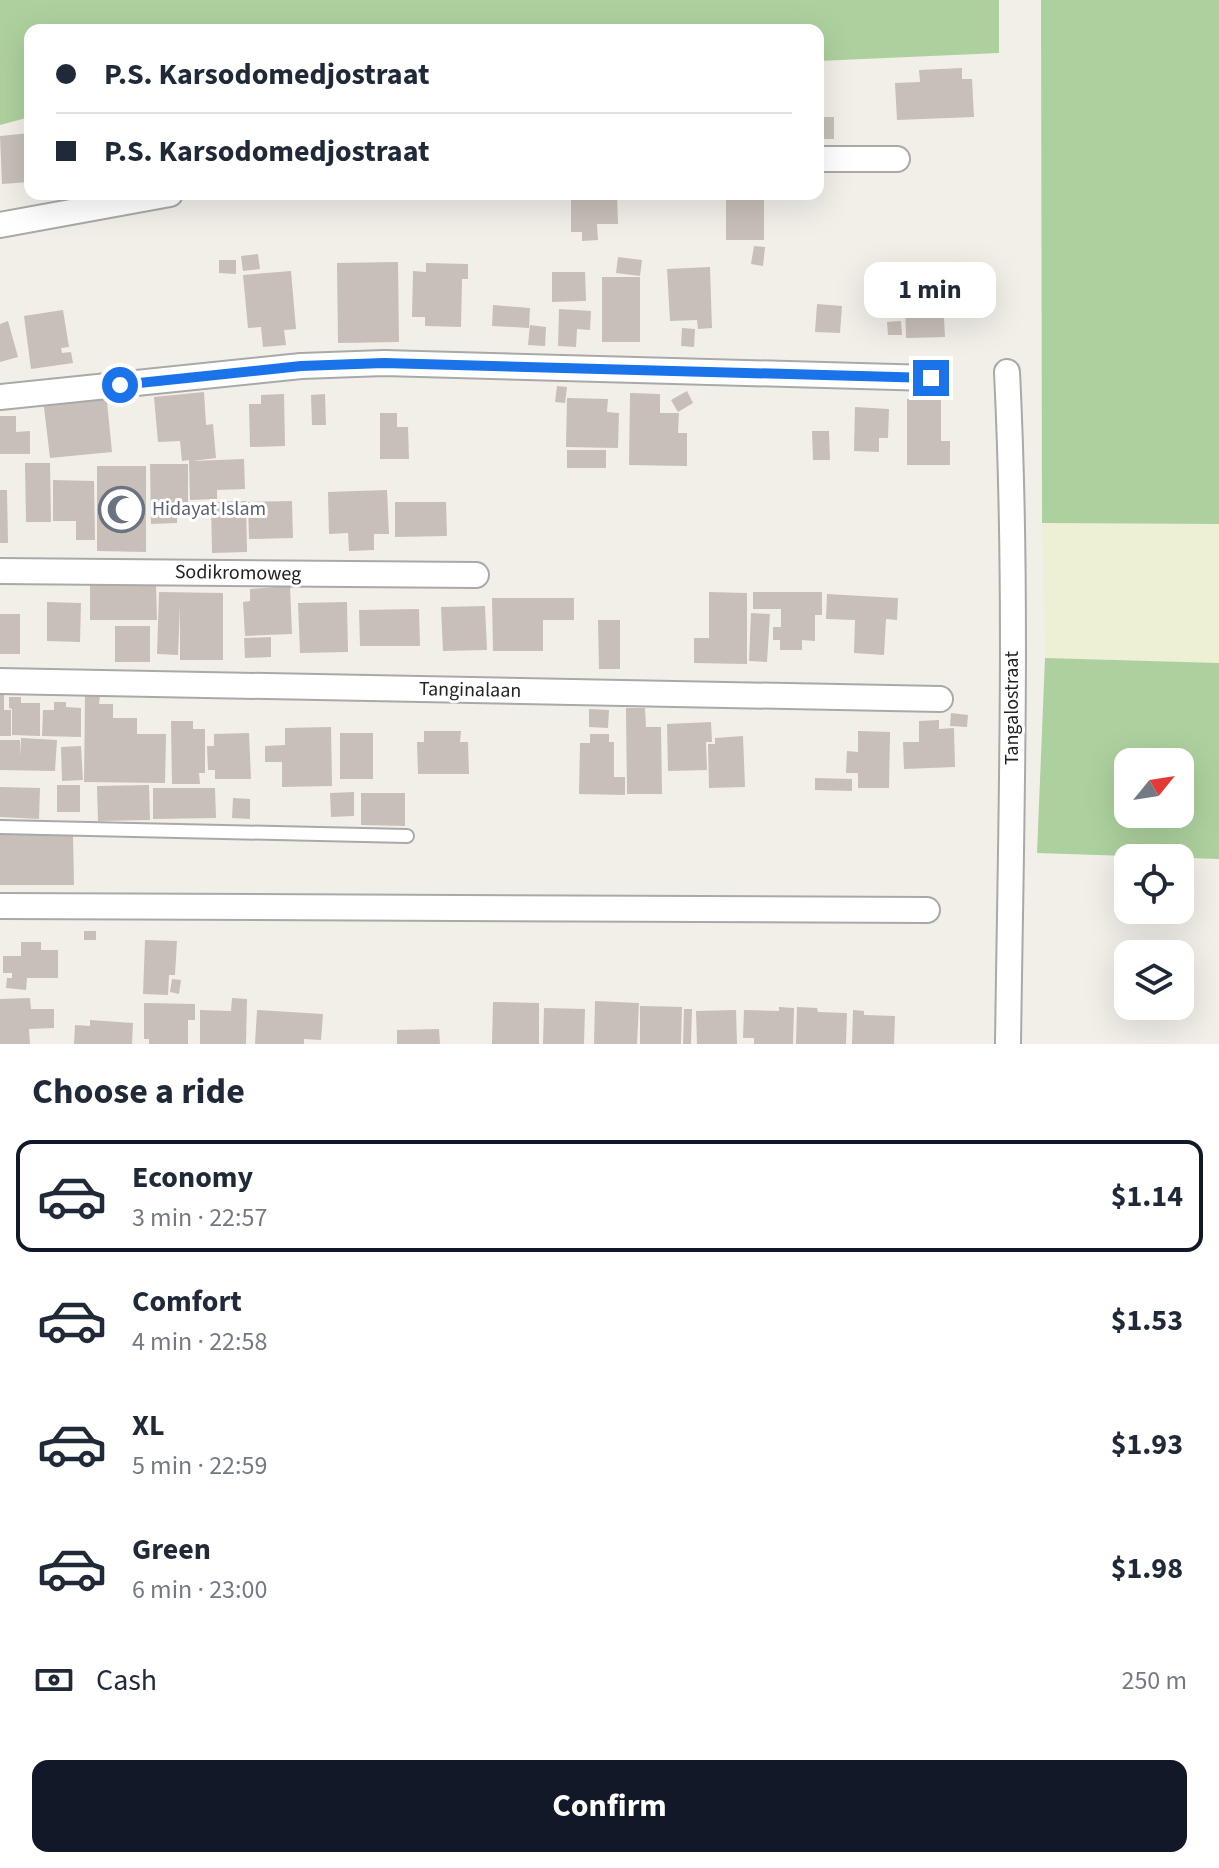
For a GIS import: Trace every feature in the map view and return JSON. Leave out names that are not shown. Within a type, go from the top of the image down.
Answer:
[{"type":"street","points":[[824,159],[897,159]]},
{"type":"street","points":[[0,225],[137,200]]},
{"type":"street","points":[[0,397],[301,366],[384,363],[931,378]]},
{"type":"street","name":"Tangalostraat","points":[[1007,372],[1013,490],[1014,671],[1008,1044]]},
{"type":"street","name":"Sodikromoweg","points":[[0,571],[476,575]]},
{"type":"street","name":"Tanginalaan","points":[[0,681],[940,699]]},
{"type":"street","points":[[0,906],[927,910]]},
{"type":"lane","points":[[0,827],[407,836]]},
{"type":"green space","points":[[0,0],[999,0],[999,53],[824,61],[824,24],[24,24],[24,119],[0,125]]},
{"type":"green space","points":[[1041,0],[1219,0],[1219,524],[1042,523]]},
{"type":"green space","points":[[1042,523],[1219,524],[1219,663],[1045,658]]},
{"type":"green space","points":[[1045,658],[1219,663],[1219,859],[1194,858],[1194,844],[1114,844],[1114,856],[1037,853]]},
{"type":"building","points":[[962,68],[962,79],[972,79],[974,117],[897,120],[895,83],[920,82],[919,70]]},
{"type":"building","points":[[824,117],[834,117],[834,139],[824,139]]},
{"type":"building","points":[[24,134],[24,182],[2,184],[0,136]]},
{"type":"building","points":[[571,200],[617,200],[618,224],[597,224],[598,240],[582,241],[582,232],[571,232]]},
{"type":"building","points":[[726,200],[764,200],[764,240],[726,240]]},
{"type":"building","points":[[754,246],[765,247],[763,266],[751,264]]},
{"type":"building","points":[[258,254],[260,269],[243,271],[241,256]]},
{"type":"building","points":[[618,257],[642,260],[640,276],[616,273]]},
{"type":"building","points":[[219,260],[236,260],[236,274],[219,273]]},
{"type":"building","points":[[398,262],[399,342],[338,343],[337,263]]},
{"type":"building","points":[[426,263],[468,264],[468,279],[462,279],[461,327],[425,326],[425,317],[412,317],[413,271],[426,272]]},
{"type":"building","points":[[710,267],[712,328],[698,329],[697,320],[670,321],[667,269]]},
{"type":"building","points":[[291,271],[296,329],[284,330],[286,345],[263,347],[261,327],[248,328],[243,275]]},
{"type":"building","points":[[552,272],[585,272],[586,301],[552,302]]},
{"type":"building","points":[[602,277],[640,277],[640,342],[602,342]]},
{"type":"building","points":[[943,299],[945,337],[906,338],[905,300]]},
{"type":"building","points":[[817,304],[842,306],[840,333],[815,332]]},
{"type":"building","points":[[493,305],[530,308],[529,328],[492,326]]},
{"type":"building","points":[[559,309],[591,311],[590,330],[577,329],[576,347],[558,346]]},
{"type":"building","points":[[63,310],[69,347],[61,348],[62,353],[71,352],[73,363],[31,369],[24,316]]},
{"type":"building","points":[[8,321],[18,357],[0,362],[0,324]]},
{"type":"building","points":[[901,321],[902,335],[888,335],[887,322]]},
{"type":"building","points":[[530,325],[546,327],[545,346],[528,345]]},
{"type":"building","points":[[682,328],[695,329],[694,347],[681,346]]},
{"type":"building","points":[[557,386],[567,387],[565,403],[555,402]]},
{"type":"building","points":[[687,391],[693,403],[678,412],[671,400]]},
{"type":"building","points":[[106,392],[112,452],[50,458],[43,399]]},
{"type":"building","points":[[204,392],[206,425],[213,424],[216,458],[192,461],[244,459],[245,489],[217,490],[217,499],[190,500],[189,460],[182,461],[180,441],[158,442],[154,397]]},
{"type":"building","points":[[630,393],[660,394],[660,413],[679,413],[678,433],[687,433],[687,466],[629,465]]},
{"type":"building","points":[[284,394],[285,446],[250,447],[249,404],[261,404],[261,395]]},
{"type":"building","points":[[325,394],[326,425],[312,425],[311,395]]},
{"type":"building","points":[[567,398],[608,399],[607,412],[619,413],[618,448],[566,447]]},
{"type":"building","points":[[907,399],[941,399],[941,441],[950,441],[950,465],[907,465]]},
{"type":"building","points":[[855,407],[889,409],[888,438],[879,438],[879,452],[854,451]]},
{"type":"building","points":[[380,413],[397,413],[397,427],[408,427],[409,459],[380,459]]},
{"type":"building","points":[[0,416],[16,416],[16,432],[30,431],[30,454],[0,454]]},
{"type":"building","points":[[812,431],[829,431],[830,460],[813,460]]},
{"type":"building","points":[[567,450],[606,450],[606,468],[567,468]]},
{"type":"building","points":[[25,463],[50,463],[51,522],[26,522]]},
{"type":"building","points":[[150,464],[188,464],[188,508],[177,509],[177,523],[151,524]]},
{"type":"building","name":"Hidayat Islam","points":[[97,466],[146,466],[146,552],[97,551]]},
{"type":"building","points":[[53,480],[94,481],[95,540],[76,540],[76,521],[53,521]]},
{"type":"building","points":[[0,490],[7,490],[8,543],[0,543]]},
{"type":"building","points":[[387,490],[389,534],[374,534],[374,550],[349,551],[348,533],[329,534],[328,492]]},
{"type":"building","points":[[246,501],[247,552],[212,553],[211,502]]},
{"type":"building","points":[[292,501],[293,538],[249,539],[248,502]]},
{"type":"building","points":[[395,502],[446,502],[447,536],[395,537]]},
{"type":"building","points":[[90,583],[156,583],[157,620],[90,620]]},
{"type":"building","points":[[290,586],[292,634],[245,636],[243,602],[250,601],[250,589]]},
{"type":"building","points":[[159,592],[223,593],[223,660],[180,660],[180,606],[178,655],[157,654]]},
{"type":"building","points":[[709,592],[747,593],[747,664],[694,663],[694,638],[709,638]]},
{"type":"building","points":[[753,592],[822,592],[822,615],[815,615],[815,641],[802,640],[802,650],[780,650],[780,640],[773,640],[773,627],[781,627],[781,609],[753,609]]},
{"type":"building","points":[[827,594],[898,598],[897,620],[886,619],[884,655],[854,653],[855,620],[826,619]]},
{"type":"building","points":[[492,598],[574,598],[574,620],[543,620],[543,651],[493,651]]},
{"type":"building","points":[[47,602],[81,603],[80,642],[47,641]]},
{"type":"building","points":[[347,602],[348,652],[300,653],[298,603]]},
{"type":"building","points":[[485,606],[487,650],[443,651],[441,607]]},
{"type":"building","points":[[419,609],[420,646],[360,646],[359,610]]},
{"type":"building","points":[[751,613],[770,614],[767,662],[749,661]]},
{"type":"building","points":[[0,614],[20,614],[20,654],[0,654]]},
{"type":"building","points":[[598,620],[620,620],[620,669],[599,669]]},
{"type":"building","points":[[115,626],[150,626],[150,662],[115,662]]},
{"type":"building","points":[[271,637],[271,657],[245,658],[244,638]]},
{"type":"building","points":[[0,692],[4,692],[4,710],[11,710],[11,736],[0,736]]},
{"type":"building","points":[[85,695],[100,696],[99,704],[113,704],[113,718],[137,718],[137,734],[166,734],[165,783],[84,782]]},
{"type":"building","points":[[9,697],[21,697],[21,703],[40,703],[40,736],[12,735]]},
{"type":"building","points":[[54,702],[66,702],[66,707],[81,708],[81,737],[42,736],[43,710],[54,710]]},
{"type":"building","points":[[626,708],[645,708],[646,727],[661,727],[662,794],[627,794]]},
{"type":"building","points":[[589,709],[609,710],[608,728],[589,727]]},
{"type":"building","points":[[951,713],[968,715],[967,727],[950,726]]},
{"type":"building","points":[[939,720],[939,729],[954,728],[955,767],[904,769],[903,742],[919,742],[919,721]]},
{"type":"building","points":[[171,721],[193,721],[193,729],[205,729],[205,773],[199,773],[200,784],[172,784]]},
{"type":"building","points":[[711,722],[712,742],[706,742],[707,770],[668,771],[667,724]]},
{"type":"building","points":[[331,727],[332,786],[282,787],[282,762],[265,762],[265,746],[285,745],[285,728]]},
{"type":"building","points":[[424,731],[461,731],[460,742],[468,742],[469,774],[418,774],[417,742],[424,742]]},
{"type":"building","points":[[858,731],[890,732],[889,788],[858,788],[858,773],[846,773],[847,751],[858,752]]},
{"type":"building","points":[[249,733],[251,779],[215,779],[215,770],[208,770],[207,746],[214,746],[214,734]]},
{"type":"building","points":[[340,733],[373,733],[373,779],[340,779]]},
{"type":"building","points":[[590,734],[609,734],[609,742],[614,742],[614,777],[625,777],[625,795],[579,794],[580,743],[590,743]]},
{"type":"building","points":[[743,736],[745,787],[709,788],[708,744],[715,744],[715,738]]},
{"type":"building","points":[[21,738],[57,740],[55,771],[0,770],[0,740],[20,740],[21,756]]},
{"type":"building","points":[[81,746],[83,780],[62,781],[61,747]]},
{"type":"building","points":[[815,778],[852,779],[852,791],[815,790]]},
{"type":"building","points":[[57,785],[80,785],[80,812],[57,812]]},
{"type":"building","points":[[149,785],[150,820],[98,821],[97,786]]},
{"type":"building","points":[[0,787],[40,788],[39,819],[0,817]]},
{"type":"building","points":[[153,788],[215,788],[216,818],[153,819]]},
{"type":"building","points":[[354,792],[354,816],[331,817],[330,793]]},
{"type":"building","points":[[361,793],[405,793],[405,826],[361,825]]},
{"type":"building","points":[[233,798],[250,799],[250,819],[232,818]]},
{"type":"building","points":[[0,835],[73,835],[74,885],[0,885]]},
{"type":"building","points":[[84,931],[96,931],[96,940],[84,940]]},
{"type":"building","points":[[145,940],[177,941],[175,975],[169,975],[168,995],[143,994]]},
{"type":"building","points":[[21,942],[41,942],[41,950],[58,950],[58,978],[27,978],[26,990],[6,988],[7,978],[12,978],[12,973],[3,973],[3,956],[21,956]]},
{"type":"building","points":[[172,979],[181,980],[179,994],[170,992]]},
{"type":"building","points":[[30,998],[31,1009],[54,1009],[54,1028],[29,1029],[30,1044],[0,1044],[0,999]]},
{"type":"building","points":[[232,998],[247,999],[246,1044],[200,1044],[200,1010],[231,1011]]},
{"type":"building","points":[[595,1001],[639,1003],[637,1044],[594,1044]]},
{"type":"building","points":[[493,1002],[539,1003],[539,1044],[492,1044]]},
{"type":"building","points":[[144,1003],[195,1004],[195,1020],[188,1020],[188,1044],[149,1044],[149,1039],[144,1039]]},
{"type":"building","points":[[640,1006],[682,1007],[681,1044],[640,1044]]},
{"type":"building","points":[[779,1007],[794,1008],[793,1044],[754,1044],[754,1038],[743,1038],[744,1010],[779,1011]]},
{"type":"building","points":[[797,1007],[817,1008],[818,1012],[847,1013],[846,1044],[796,1044]]},
{"type":"building","points":[[544,1008],[585,1009],[584,1044],[543,1044]]},
{"type":"building","points":[[684,1009],[692,1009],[691,1044],[683,1044]]},
{"type":"building","points":[[257,1010],[323,1014],[321,1040],[304,1039],[304,1044],[255,1044]]},
{"type":"building","points":[[736,1010],[737,1044],[697,1044],[696,1011]]},
{"type":"building","points":[[853,1010],[864,1011],[864,1015],[895,1016],[894,1044],[852,1044]]},
{"type":"building","points":[[90,1020],[133,1023],[132,1044],[74,1044],[75,1025],[90,1026]]},
{"type":"building","points":[[439,1029],[440,1044],[397,1044],[397,1030]]},
{"type":"place","name":"Hidayat Islam","points":[[121,509]]},
{"type":"route","points":[[120,385],[301,366],[384,363],[931,378]]}]
